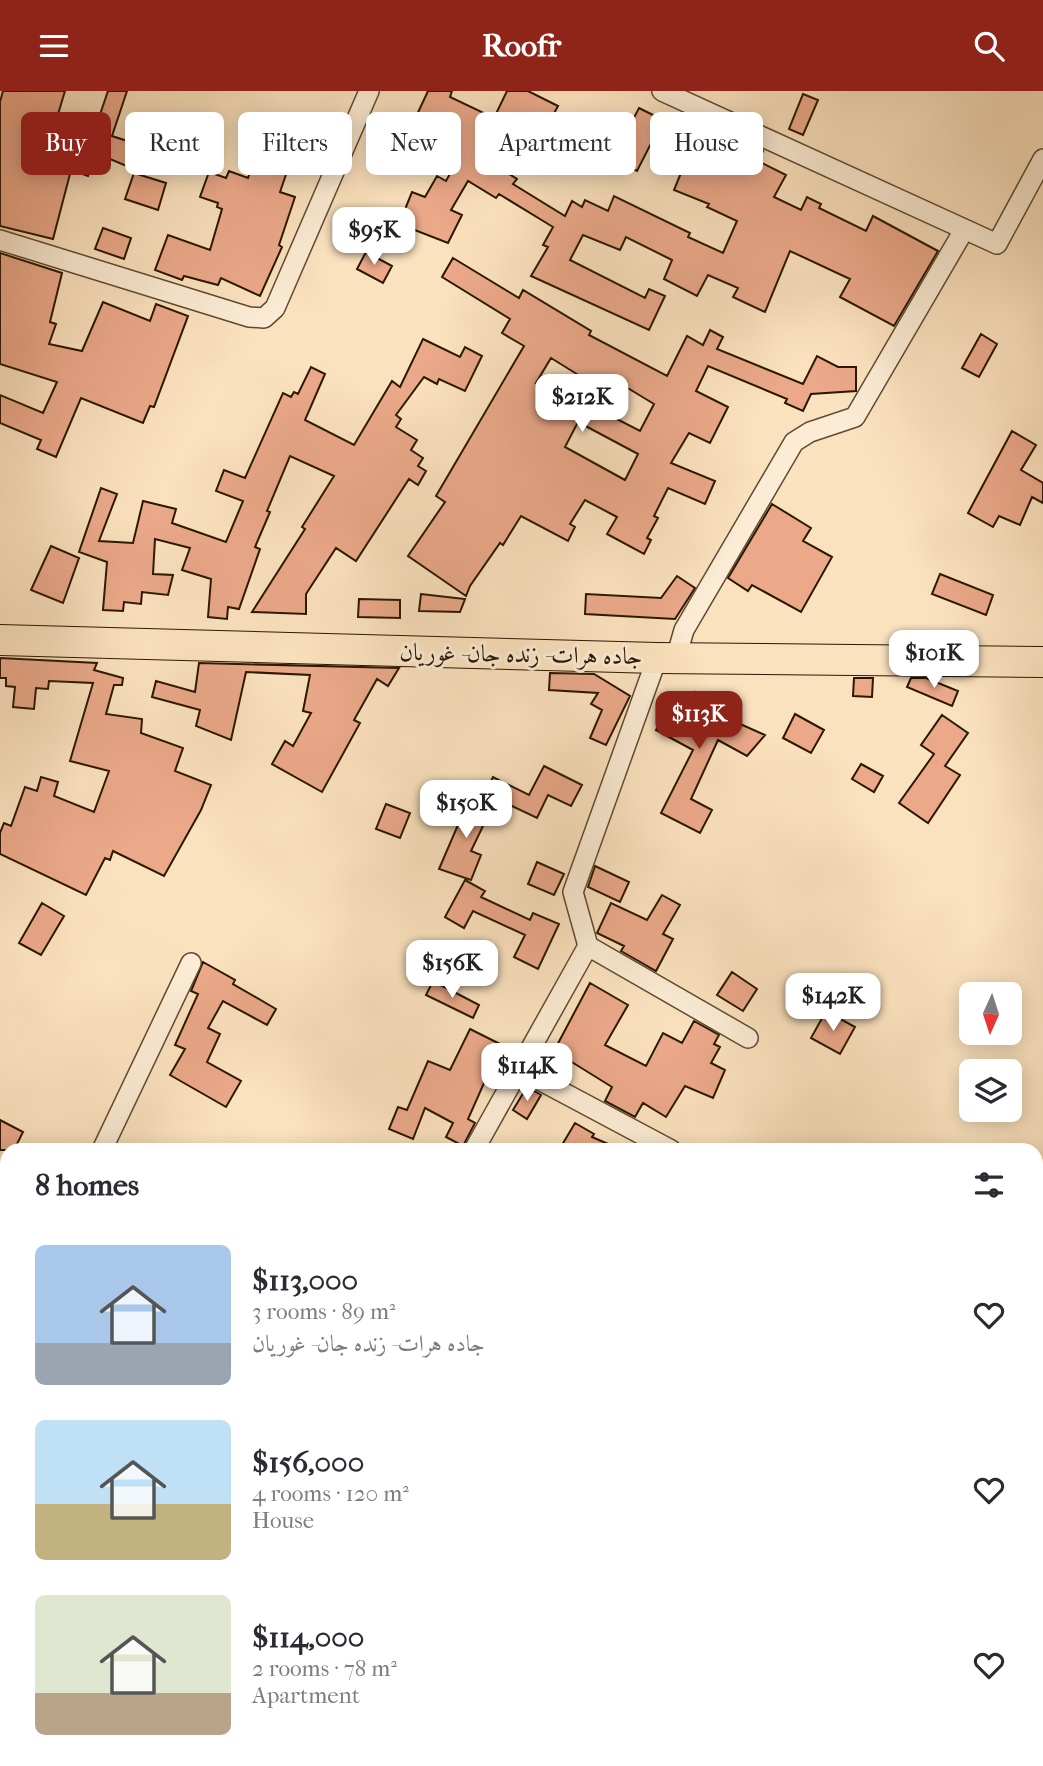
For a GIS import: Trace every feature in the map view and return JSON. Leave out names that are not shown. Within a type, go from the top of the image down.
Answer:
[{"type":"main road","name":"جاده هرات- زنده جان- غوریان","points":[[0,641],[667,658],[1043,662]]},
{"type":"street","points":[[0,240],[249,317],[264,318],[275,308],[369,91]]},
{"type":"street","points":[[662,91],[997,244],[1043,159]]},
{"type":"street","points":[[748,1038],[589,946],[573,892],[667,658],[794,442],[810,432],[855,417],[964,230]]},
{"type":"street","points":[[478,1143],[589,946]]},
{"type":"street","points":[[105,1143],[191,963]]},
{"type":"street","points":[[519,1069],[658,1143]]},
{"type":"building","points":[[3,91],[65,91],[59,112],[21,112],[21,175],[70,175],[53,239],[0,226],[0,102]]},
{"type":"building","points":[[108,91],[127,91],[112,136],[125,140],[125,165],[111,159],[111,112],[101,112]]},
{"type":"building","points":[[428,91],[452,91],[450,97],[481,112],[475,112],[475,175],[511,175],[517,179],[513,184],[565,216],[572,201],[582,207],[585,200],[608,211],[614,196],[690,233],[688,237],[723,253],[737,221],[707,207],[709,204],[674,190],[680,175],[763,175],[763,164],[786,175],[774,197],[801,210],[807,197],[821,204],[819,208],[866,231],[873,216],[938,251],[894,326],[840,297],[850,279],[790,251],[765,312],[733,297],[738,288],[708,275],[697,296],[664,279],[672,260],[626,237],[620,250],[583,235],[570,260],[645,298],[649,289],[665,296],[649,330],[531,276],[548,247],[543,245],[553,227],[499,194],[496,198],[468,181],[451,210],[462,215],[448,243],[399,224],[412,192],[425,197],[437,176],[446,181],[449,175],[461,175],[461,112],[418,112]]},
{"type":"building","points":[[507,91],[528,91],[558,106],[555,112],[497,112]]},
{"type":"building","points":[[803,94],[818,100],[803,135],[789,129]]},
{"type":"building","points":[[639,108],[650,114],[650,146],[637,171],[636,170],[636,114]]},
{"type":"building","points":[[229,171],[248,178],[249,175],[286,175],[280,192],[295,197],[279,245],[282,247],[260,296],[221,278],[218,285],[184,276],[182,280],[155,270],[168,235],[210,250],[222,209],[217,207],[218,203],[200,197],[208,175],[226,178]]},
{"type":"building","points":[[133,175],[166,183],[158,210],[125,199]]},
{"type":"building","points":[[103,228],[131,238],[124,259],[95,249]]},
{"type":"building","points":[[366,252],[392,266],[383,283],[357,269]]},
{"type":"building","points":[[0,253],[62,273],[50,322],[56,324],[49,344],[82,351],[103,302],[150,321],[156,304],[188,316],[154,407],[150,406],[143,423],[81,398],[56,457],[37,449],[41,440],[0,423],[0,395],[43,413],[57,382],[0,364]]},
{"type":"building","points":[[453,258],[519,298],[523,290],[591,331],[589,335],[667,376],[687,336],[703,345],[710,330],[723,337],[717,349],[803,384],[817,356],[838,367],[856,367],[856,391],[811,394],[803,411],[785,403],[787,399],[708,366],[696,391],[728,407],[710,443],[689,433],[671,463],[715,481],[705,504],[668,488],[654,516],[658,518],[647,538],[651,540],[644,554],[607,534],[617,517],[585,500],[570,524],[575,527],[568,541],[521,516],[503,545],[500,543],[470,586],[466,596],[408,556],[445,502],[436,496],[524,346],[502,333],[510,319],[442,277]],"holes":[[[551,358],[580,376],[566,402],[536,383]],[[626,387],[654,404],[640,431],[609,415]],[[578,422],[638,454],[625,480],[565,447]]]},
{"type":"building","points":[[981,334],[997,344],[979,377],[962,368]]},
{"type":"building","points":[[423,339],[460,357],[465,347],[482,356],[465,391],[439,379],[437,384],[424,377],[396,415],[401,419],[396,427],[417,440],[411,450],[423,458],[418,466],[426,471],[418,485],[409,479],[356,561],[336,548],[306,594],[306,614],[252,612],[305,529],[302,527],[334,476],[290,456],[255,547],[260,549],[239,609],[228,607],[227,619],[208,617],[211,579],[182,570],[190,548],[155,539],[153,574],[173,575],[168,595],[142,592],[141,604],[124,602],[123,611],[103,610],[107,562],[79,552],[101,488],[117,494],[99,541],[133,543],[143,501],[176,509],[172,523],[226,542],[243,501],[216,491],[224,470],[245,478],[283,393],[291,397],[294,392],[298,394],[311,367],[325,374],[305,420],[354,445],[392,381],[400,387]]},
{"type":"building","points":[[1012,431],[1036,445],[1021,470],[1043,483],[1043,503],[1032,497],[1020,525],[999,516],[993,527],[968,513]]},
{"type":"building","points":[[772,504],[811,528],[803,541],[832,557],[801,612],[752,585],[748,591],[728,578]]},
{"type":"building","points":[[51,546],[79,558],[63,603],[31,590]]},
{"type":"building","points":[[940,574],[993,595],[986,615],[932,594]]},
{"type":"building","points":[[677,576],[695,588],[675,619],[585,614],[586,594],[661,598]]},
{"type":"building","points":[[421,594],[465,599],[460,612],[419,611]]},
{"type":"building","points":[[359,599],[400,600],[400,618],[358,617]]},
{"type":"building","points":[[0,658],[97,663],[94,670],[123,678],[122,685],[114,685],[106,714],[142,719],[141,733],[183,748],[175,771],[211,785],[201,810],[164,876],[113,851],[110,860],[105,858],[86,895],[0,854],[0,833],[4,823],[11,826],[25,787],[37,791],[41,777],[58,782],[54,796],[94,812],[109,771],[70,761],[93,683],[49,681],[48,689],[36,688],[34,709],[13,707],[15,687],[6,686],[6,678],[0,678]]},
{"type":"building","points":[[199,663],[399,668],[388,686],[377,679],[354,720],[360,723],[322,792],[272,764],[285,741],[293,746],[311,713],[303,711],[310,675],[246,672],[231,740],[196,726],[200,710],[152,697],[156,681],[195,692]]},
{"type":"building","points":[[550,673],[594,674],[630,696],[606,745],[590,738],[602,710],[591,704],[598,693],[549,690]]},
{"type":"building","points":[[854,678],[873,678],[872,697],[853,696]]},
{"type":"building","points":[[911,678],[926,678],[958,691],[952,706],[907,687]]},
{"type":"building","points":[[696,692],[715,703],[711,711],[765,735],[747,756],[718,740],[691,799],[712,810],[700,833],[661,813],[693,750],[656,730],[676,693],[693,698]]},
{"type":"building","points":[[795,714],[824,730],[811,753],[783,738]]},
{"type":"building","points":[[942,715],[968,733],[945,766],[960,775],[928,823],[899,803],[934,754],[921,745]]},
{"type":"building","points":[[861,764],[883,776],[874,792],[852,779]]},
{"type":"building","points":[[544,766],[582,785],[571,806],[548,795],[537,818],[485,793],[493,777],[529,795]]},
{"type":"building","points":[[473,790],[489,798],[477,823],[483,826],[471,851],[481,855],[471,880],[439,869]]},
{"type":"building","points":[[386,804],[410,813],[400,838],[376,829]]},
{"type":"building","points":[[537,862],[564,874],[554,895],[528,884]]},
{"type":"building","points":[[595,866],[629,882],[620,902],[588,887]]},
{"type":"building","points":[[465,880],[485,891],[481,897],[530,920],[533,913],[559,924],[538,969],[514,957],[525,935],[473,911],[464,928],[445,917]]},
{"type":"building","points":[[662,895],[680,905],[663,934],[673,939],[656,971],[621,951],[624,946],[597,933],[611,903],[647,920]]},
{"type":"building","points":[[42,903],[64,916],[41,955],[19,943]]},
{"type":"building","points":[[203,962],[235,980],[233,984],[276,1009],[267,1025],[223,1001],[208,1028],[220,1034],[207,1062],[241,1081],[226,1107],[170,1075],[185,1049],[175,1045],[198,994],[191,991]]},
{"type":"building","points":[[732,972],[757,989],[743,1011],[717,995]]},
{"type":"building","points":[[433,981],[479,1005],[473,1018],[426,995]]},
{"type":"building","points":[[590,983],[628,1005],[605,1045],[646,1066],[663,1033],[682,1043],[694,1021],[719,1035],[714,1044],[720,1047],[711,1063],[725,1070],[713,1098],[685,1086],[666,1117],[643,1103],[635,1117],[605,1101],[612,1087],[554,1051]]},
{"type":"building","points":[[826,1011],[855,1027],[840,1054],[811,1038]]},
{"type":"building","points":[[470,1029],[504,1046],[494,1066],[492,1065],[468,1119],[475,1123],[465,1143],[457,1143],[446,1137],[453,1123],[425,1108],[413,1139],[389,1129],[398,1107],[407,1110],[428,1061],[450,1070]]},
{"type":"building","points":[[527,1087],[541,1095],[527,1119],[513,1110]]},
{"type":"building","points":[[0,1120],[23,1132],[18,1143],[0,1143]]},
{"type":"building","points":[[575,1123],[594,1134],[592,1137],[606,1143],[563,1143]]}]
